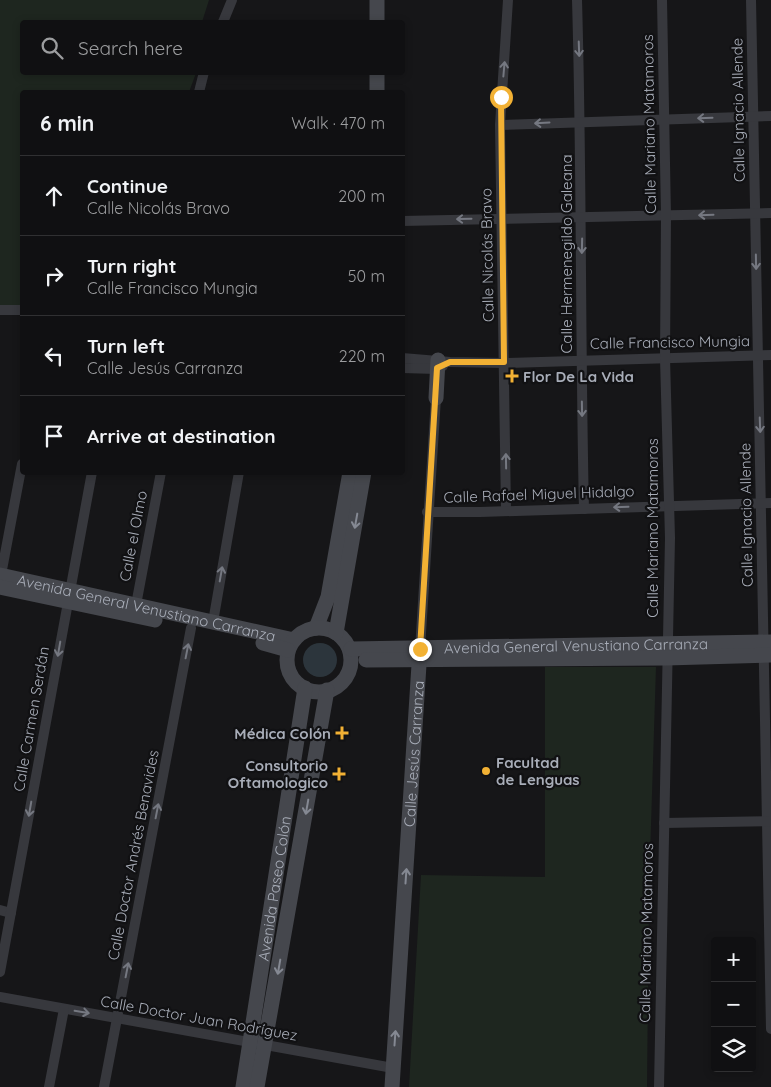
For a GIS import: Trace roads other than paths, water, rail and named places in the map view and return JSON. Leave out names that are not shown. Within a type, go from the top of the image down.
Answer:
[{"type":"main road","points":[[377,0],[377,20]]},
{"type":"main road","points":[[377,75],[378,90]]},
{"type":"main road","name":"Calle Jesús Carranza","points":[[436,398],[442,364]]},
{"type":"main road","points":[[316,628],[328,597],[349,475]]},
{"type":"main road","points":[[336,633],[363,475]]},
{"type":"main road","name":"Avenida General Venustiano Carranza","points":[[0,575],[191,628],[291,645]]},
{"type":"main road","name":"Avenida General Venustiano Carranza","points":[[0,587],[136,605],[213,622],[291,645]]},
{"type":"main road","points":[[316,628],[336,633],[351,654],[344,679],[327,690],[305,688],[298,684],[289,672],[287,657],[291,645],[303,632],[316,628]]},
{"type":"main road","name":"Avenida General Venustiano Carranza","points":[[351,654],[420,655],[767,648]]},
{"type":"main road","name":"Calle Jesús Carranza","points":[[392,1087],[420,655]]},
{"type":"main road","name":"Avenida Paseo Colón","points":[[257,1087],[258,1045],[305,688]]},
{"type":"main road","name":"Avenida Paseo Colón","points":[[243,1087],[258,1045],[327,690]]},
{"type":"street","points":[[223,20],[232,0]]},
{"type":"street","name":"Calle Nicolás Bravo","points":[[506,510],[500,125],[508,0]]},
{"type":"street","name":"Calle Hermenegildo Galeana","points":[[577,0],[581,122],[580,360],[584,509]]},
{"type":"street","name":"Calle Mariano Matamoros","points":[[659,1087],[670,505],[665,358],[666,216],[662,0]]},
{"type":"street","name":"Calle Ignacio Allende","points":[[751,0],[757,355],[767,503],[771,1029]]},
{"type":"street","points":[[200,90],[203,75]]},
{"type":"street","points":[[500,125],[771,116]]},
{"type":"street","points":[[405,221],[771,213]]},
{"type":"street","points":[[0,310],[20,310]]},
{"type":"street","name":"Calle Francisco Mungia","points":[[405,368],[442,364],[771,355]]},
{"type":"street","name":"Calle Francisco Mungia","points":[[405,358],[442,364]]},
{"type":"street","name":"Calle Jesús Carranza","points":[[420,655],[427,512],[436,398]]},
{"type":"street","points":[[0,575],[20,474]]},
{"type":"street","name":"Calle Carmen Serdán","points":[[0,972],[91,475]]},
{"type":"street","name":"Calle el Olmo","points":[[136,605],[160,475]]},
{"type":"street","points":[[213,622],[238,475]]},
{"type":"street","name":"Calle Rafael Miguel Hidalgo","points":[[427,512],[767,503]]},
{"type":"street","name":"Calle Doctor Andrés Benavides","points":[[104,1087],[191,628]]},
{"type":"street","points":[[664,823],[769,822]]},
{"type":"street","points":[[0,910],[11,913]]},
{"type":"street","name":"Calle Doctor Juan Rodríguez","points":[[0,997],[394,1068]]},
{"type":"street","points":[[49,1087],[64,1009]]},
{"type":"place","name":"Flor De La Vida","points":[[512,376]]},
{"type":"place","name":"Médica Colón","points":[[342,733]]},
{"type":"place","name":"Facultad de Lenguas","points":[[486,771]]},
{"type":"place","name":"Consultorio Oftamologico","points":[[339,774]]}]
